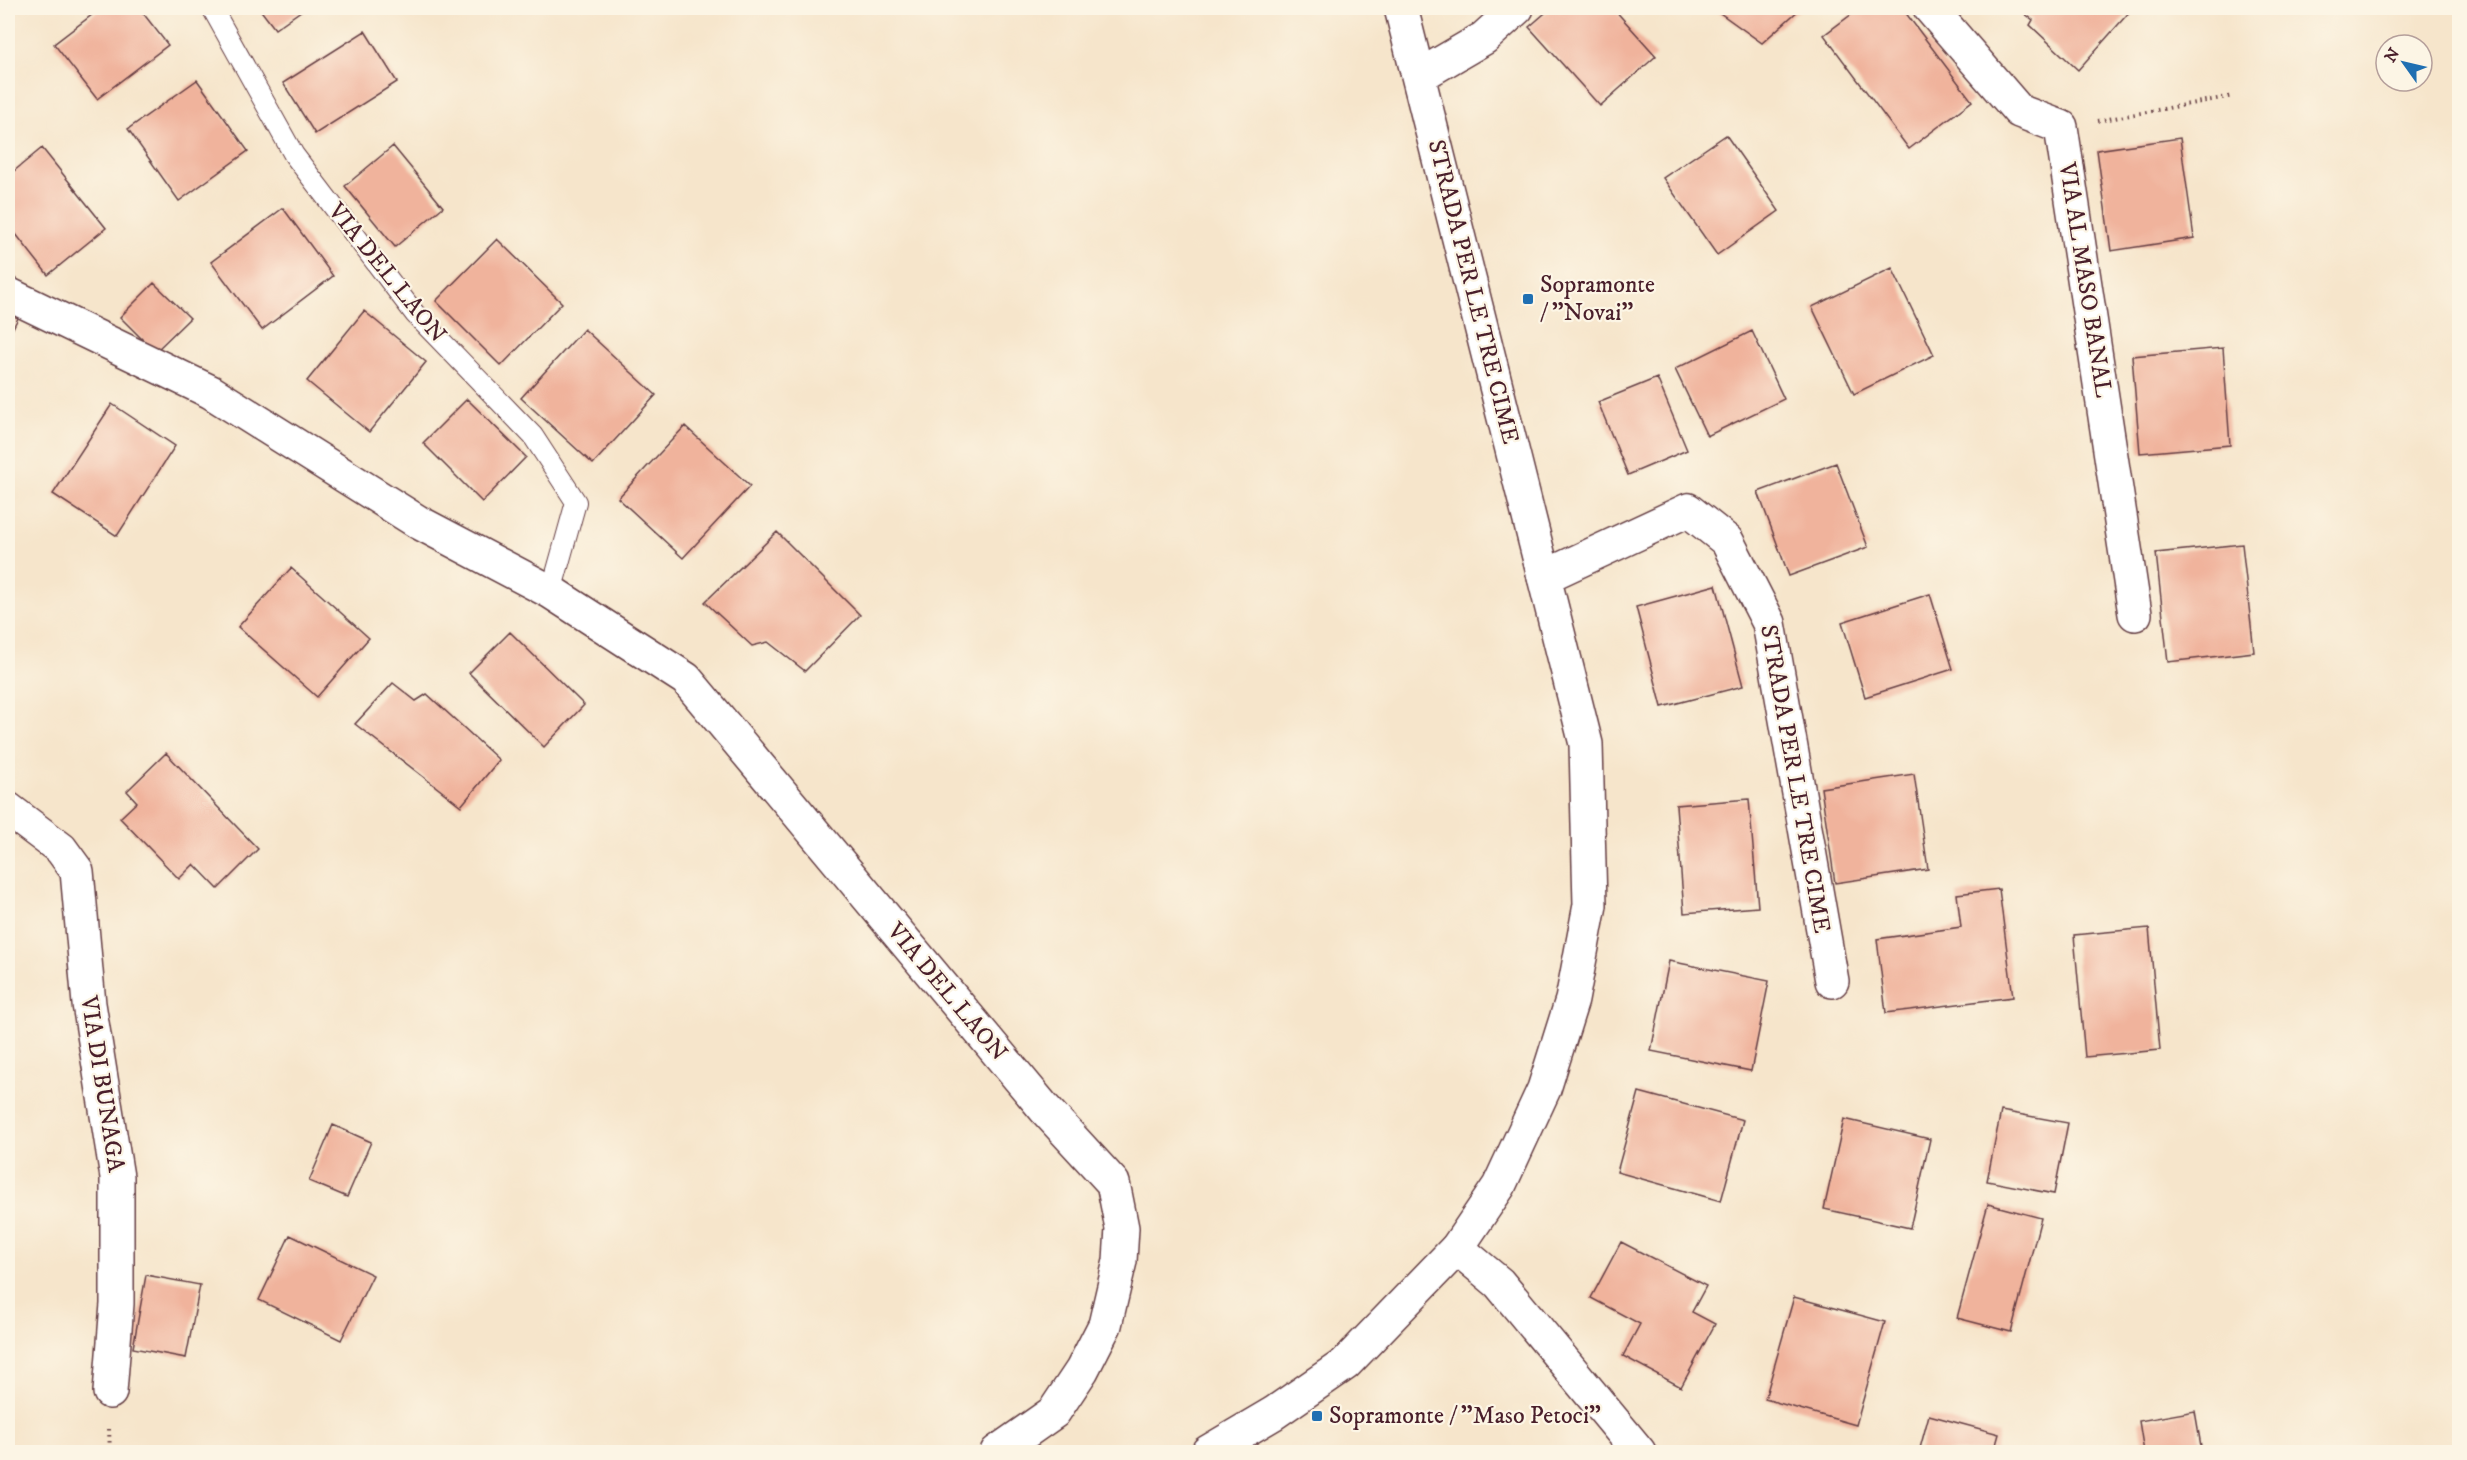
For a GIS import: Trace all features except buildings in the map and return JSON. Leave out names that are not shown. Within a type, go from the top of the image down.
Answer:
[{"type":"street","name":"STRADA PER LE TRE CIME","points":[[1208,1452],[1274,1413],[1345,1364],[1457,1248],[1499,1186],[1544,1089],[1572,1000],[1590,905],[1586,744],[1401,8]]},
{"type":"street","points":[[1419,76],[1484,38],[1517,8]]},
{"type":"street","points":[[1930,8],[2019,111],[2061,127]]},
{"type":"street","name":"VIA AL MASO BANAL","points":[[2061,127],[2135,614]]},
{"type":"street","name":"VIA DEL LAON","points":[[8,294],[211,392],[418,522],[551,592],[686,679],[1044,1108],[1113,1183],[1122,1228],[1120,1261],[1105,1325],[1082,1370],[1054,1412],[997,1452]]},
{"type":"street","name":"STRADA PER LE TRE CIME","points":[[1544,577],[1688,510],[1727,541],[1769,623],[1832,981]]},
{"type":"street","name":"VIA DI BUNAGA","points":[[8,809],[61,849],[77,871],[89,1004],[117,1177],[117,1304],[110,1392]]},
{"type":"street","points":[[1457,1248],[1499,1283],[1639,1452]]},
{"type":"lane","name":"VIA DEL LAON","points":[[212,8],[294,155],[415,314],[533,436],[576,502],[551,592]]},
{"type":"path","points":[[2061,127],[2233,96]]},
{"type":"place","name":"Sopramonte / \"Novai\"","points":[[1528,299]]},
{"type":"place","name":"Sopramonte / \"Maso Petoci\"","points":[[1317,1416]]}]
